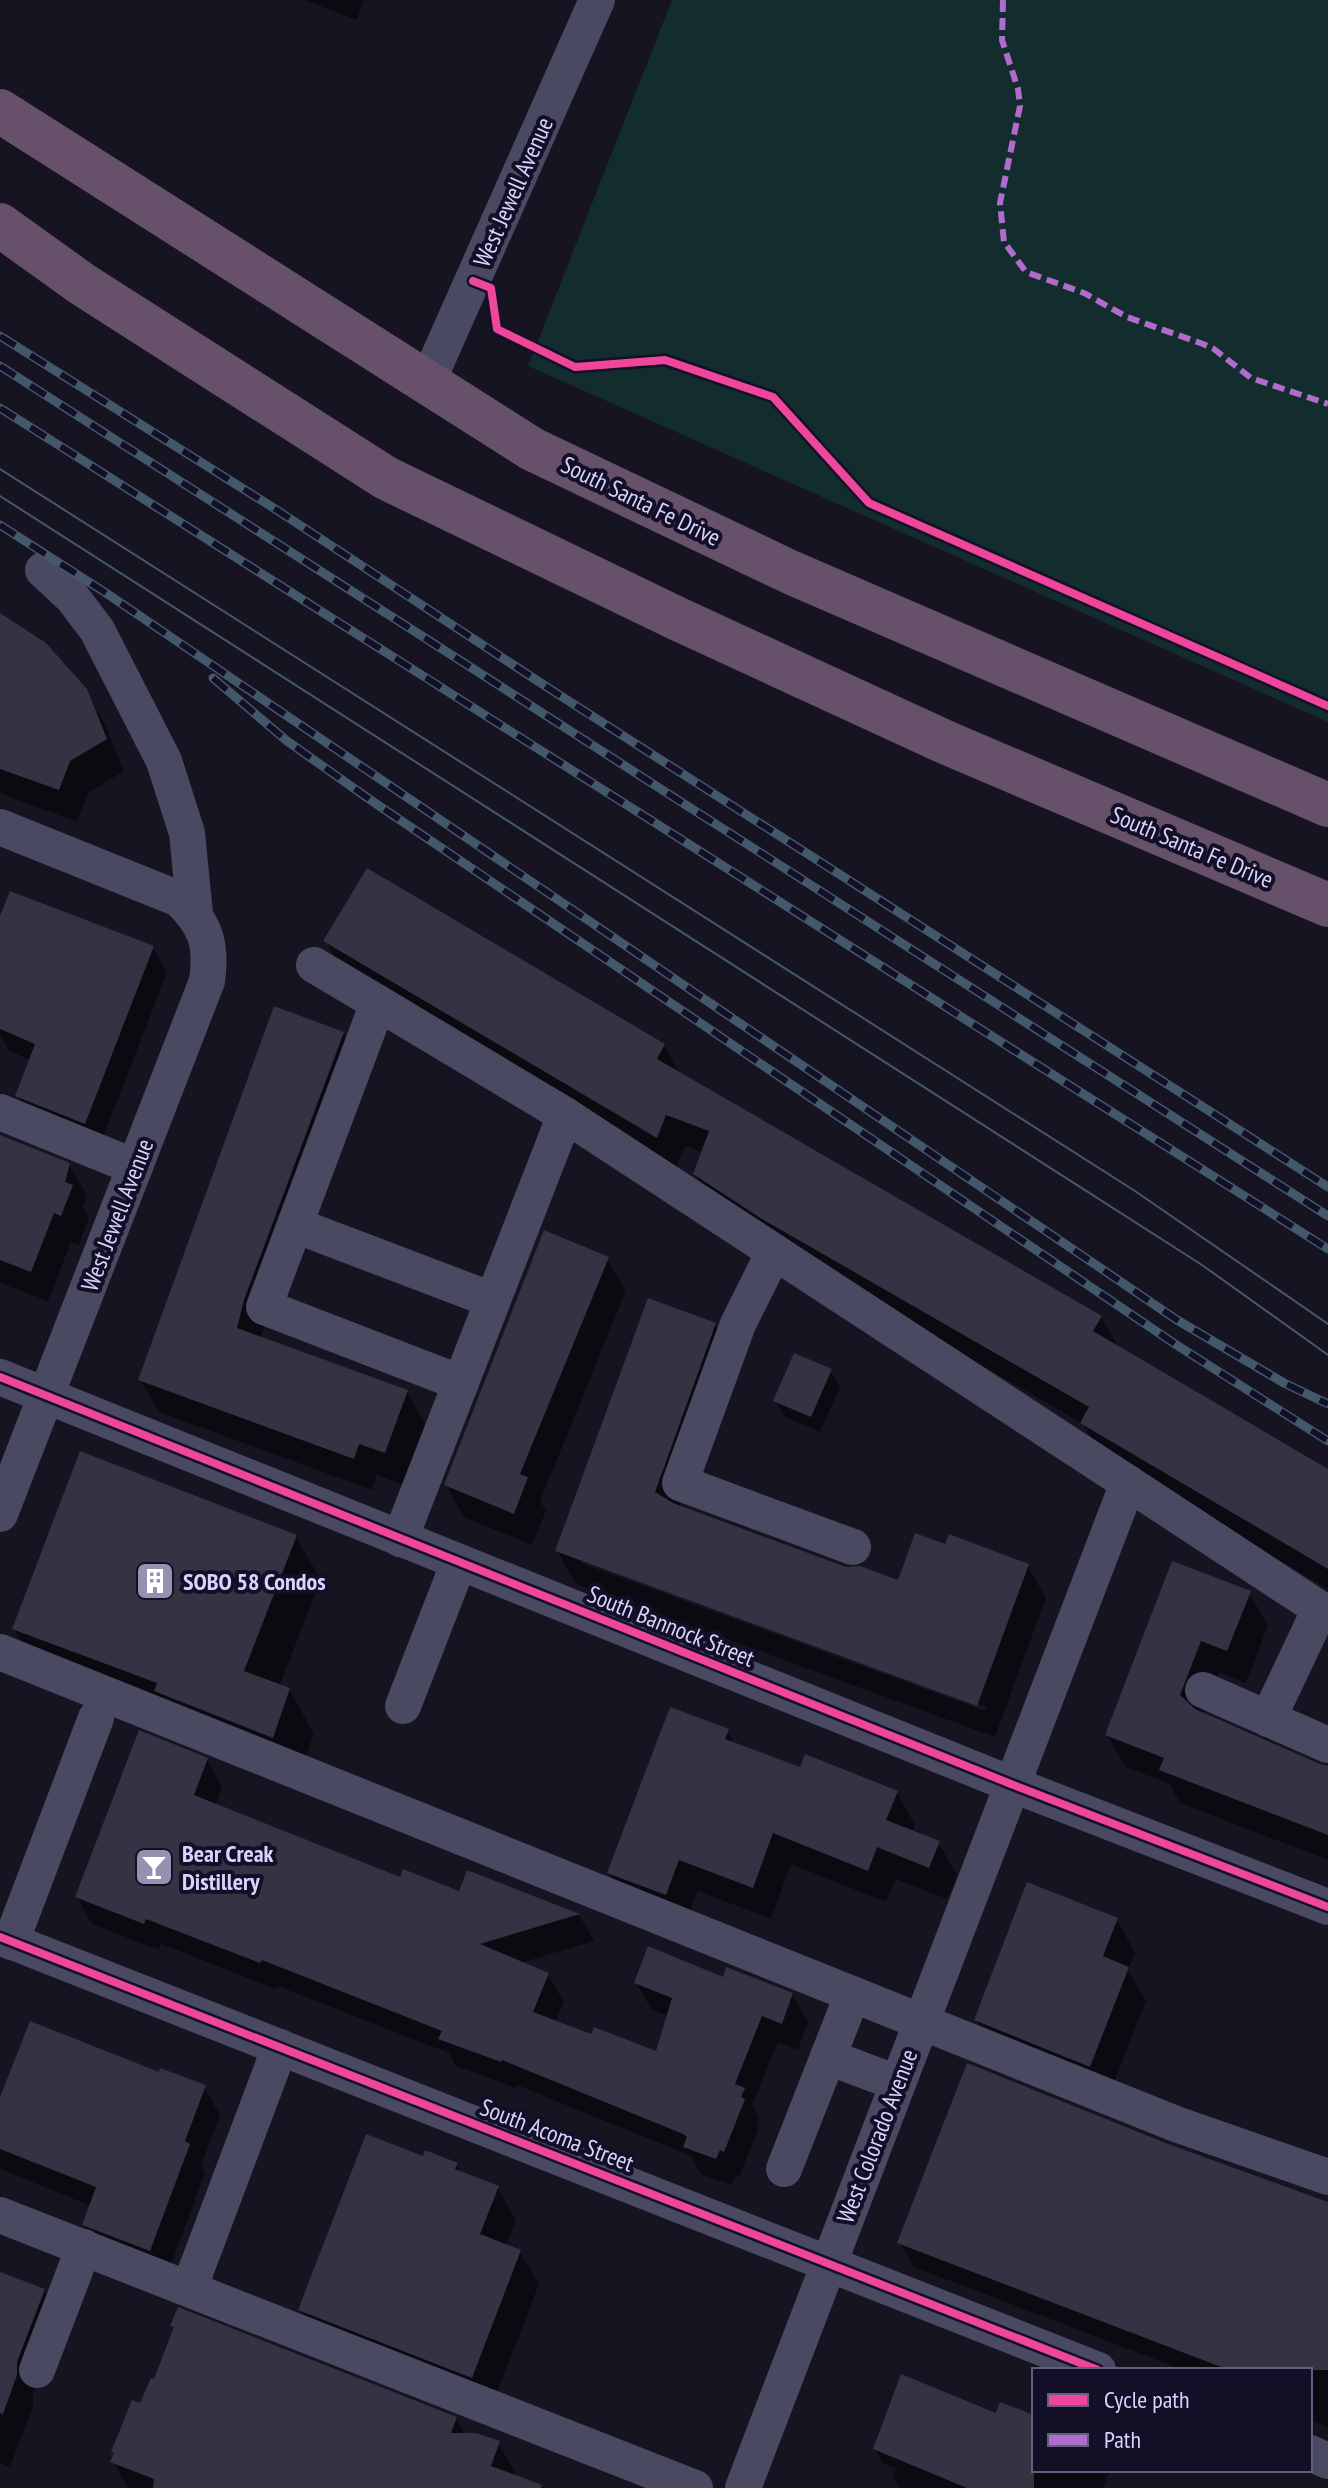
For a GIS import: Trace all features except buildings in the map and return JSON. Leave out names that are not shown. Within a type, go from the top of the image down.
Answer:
[{"type":"highway","name":"South Santa Fe Drive","points":[[0,111],[532,449],[790,572],[1328,805]]},
{"type":"highway","name":"South Santa Fe Drive","points":[[0,225],[82,284],[386,478],[678,619],[945,742],[1328,905]]},
{"type":"street","name":"West Jewell Avenue","points":[[427,383],[597,0]]},
{"type":"street","name":"West Jewell Avenue","points":[[0,1514],[207,981],[210,958],[206,935],[195,914],[187,833],[164,761],[97,630],[72,597],[43,570]]},
{"type":"street","points":[[0,827],[158,888],[179,899],[195,914]]},
{"type":"street","points":[[314,965],[565,1115],[1320,1609],[1268,1719]]},
{"type":"street","points":[[378,1003],[264,1307],[461,1383]]},
{"type":"street","points":[[0,1112],[135,1167]]},
{"type":"street","points":[[400,1539],[565,1115]]},
{"type":"street","points":[[295,1225],[492,1300]]},
{"type":"street","points":[[774,1252],[738,1324],[680,1483],[853,1547]]},
{"type":"street","name":"South Bannock Street","points":[[0,1377],[1011,1784],[1328,1907]]},
{"type":"street","name":"West Colorado Avenue","points":[[743,2488],[1128,1483]]},
{"type":"street","points":[[403,1706],[459,1562]]},
{"type":"street","points":[[0,1652],[1176,2124],[1328,2177]]},
{"type":"street","points":[[1203,1690],[1328,1745]]},
{"type":"street","points":[[5,1940],[96,1718]]},
{"type":"street","name":"South Acoma Street","points":[[5,1940],[1093,2368]]},
{"type":"street","points":[[784,2169],[846,2011]]},
{"type":"street","points":[[189,2289],[280,2047]]},
{"type":"street","points":[[828,2057],[897,2083]]},
{"type":"street","points":[[0,2215],[189,2289],[651,2480],[695,2488]]},
{"type":"street","points":[[37,2370],[84,2247]]},
{"type":"green space","points":[[672,0],[1328,0],[1328,722],[528,366]]},
{"type":"tram line","points":[[0,469],[1135,1191],[1328,1324]]},
{"type":"tram line","points":[[0,496],[1202,1265],[1328,1355]]},
{"type":"railway","points":[[0,336],[269,505],[550,689],[1328,1187]]},
{"type":"railway","points":[[0,366],[1328,1216]]},
{"type":"railway","points":[[0,408],[1328,1249]]},
{"type":"railway","points":[[0,525],[106,593],[1177,1320],[1284,1383],[1328,1404]]},
{"type":"railway","points":[[213,678],[287,741],[372,801],[1175,1344],[1328,1441]]},
{"type":"marked path","points":[[1003,0],[1002,40],[1018,89],[1020,106],[1000,203],[1004,242],[1026,272],[1084,293],[1127,317],[1214,349],[1251,378],[1328,404]]},
{"type":"cycle path","points":[[473,281],[491,288],[497,329],[575,367],[665,360],[773,397],[869,503],[1328,706]]},
{"type":"cycle path","points":[[0,1377],[1011,1784],[1328,1907]]},
{"type":"cycle path","points":[[0,1937],[1093,2368]]},
{"type":"place","name":"SOBO 58 Condos","points":[[155,1581]]},
{"type":"place","name":"Bear Creak Distillery","points":[[154,1867]]}]
